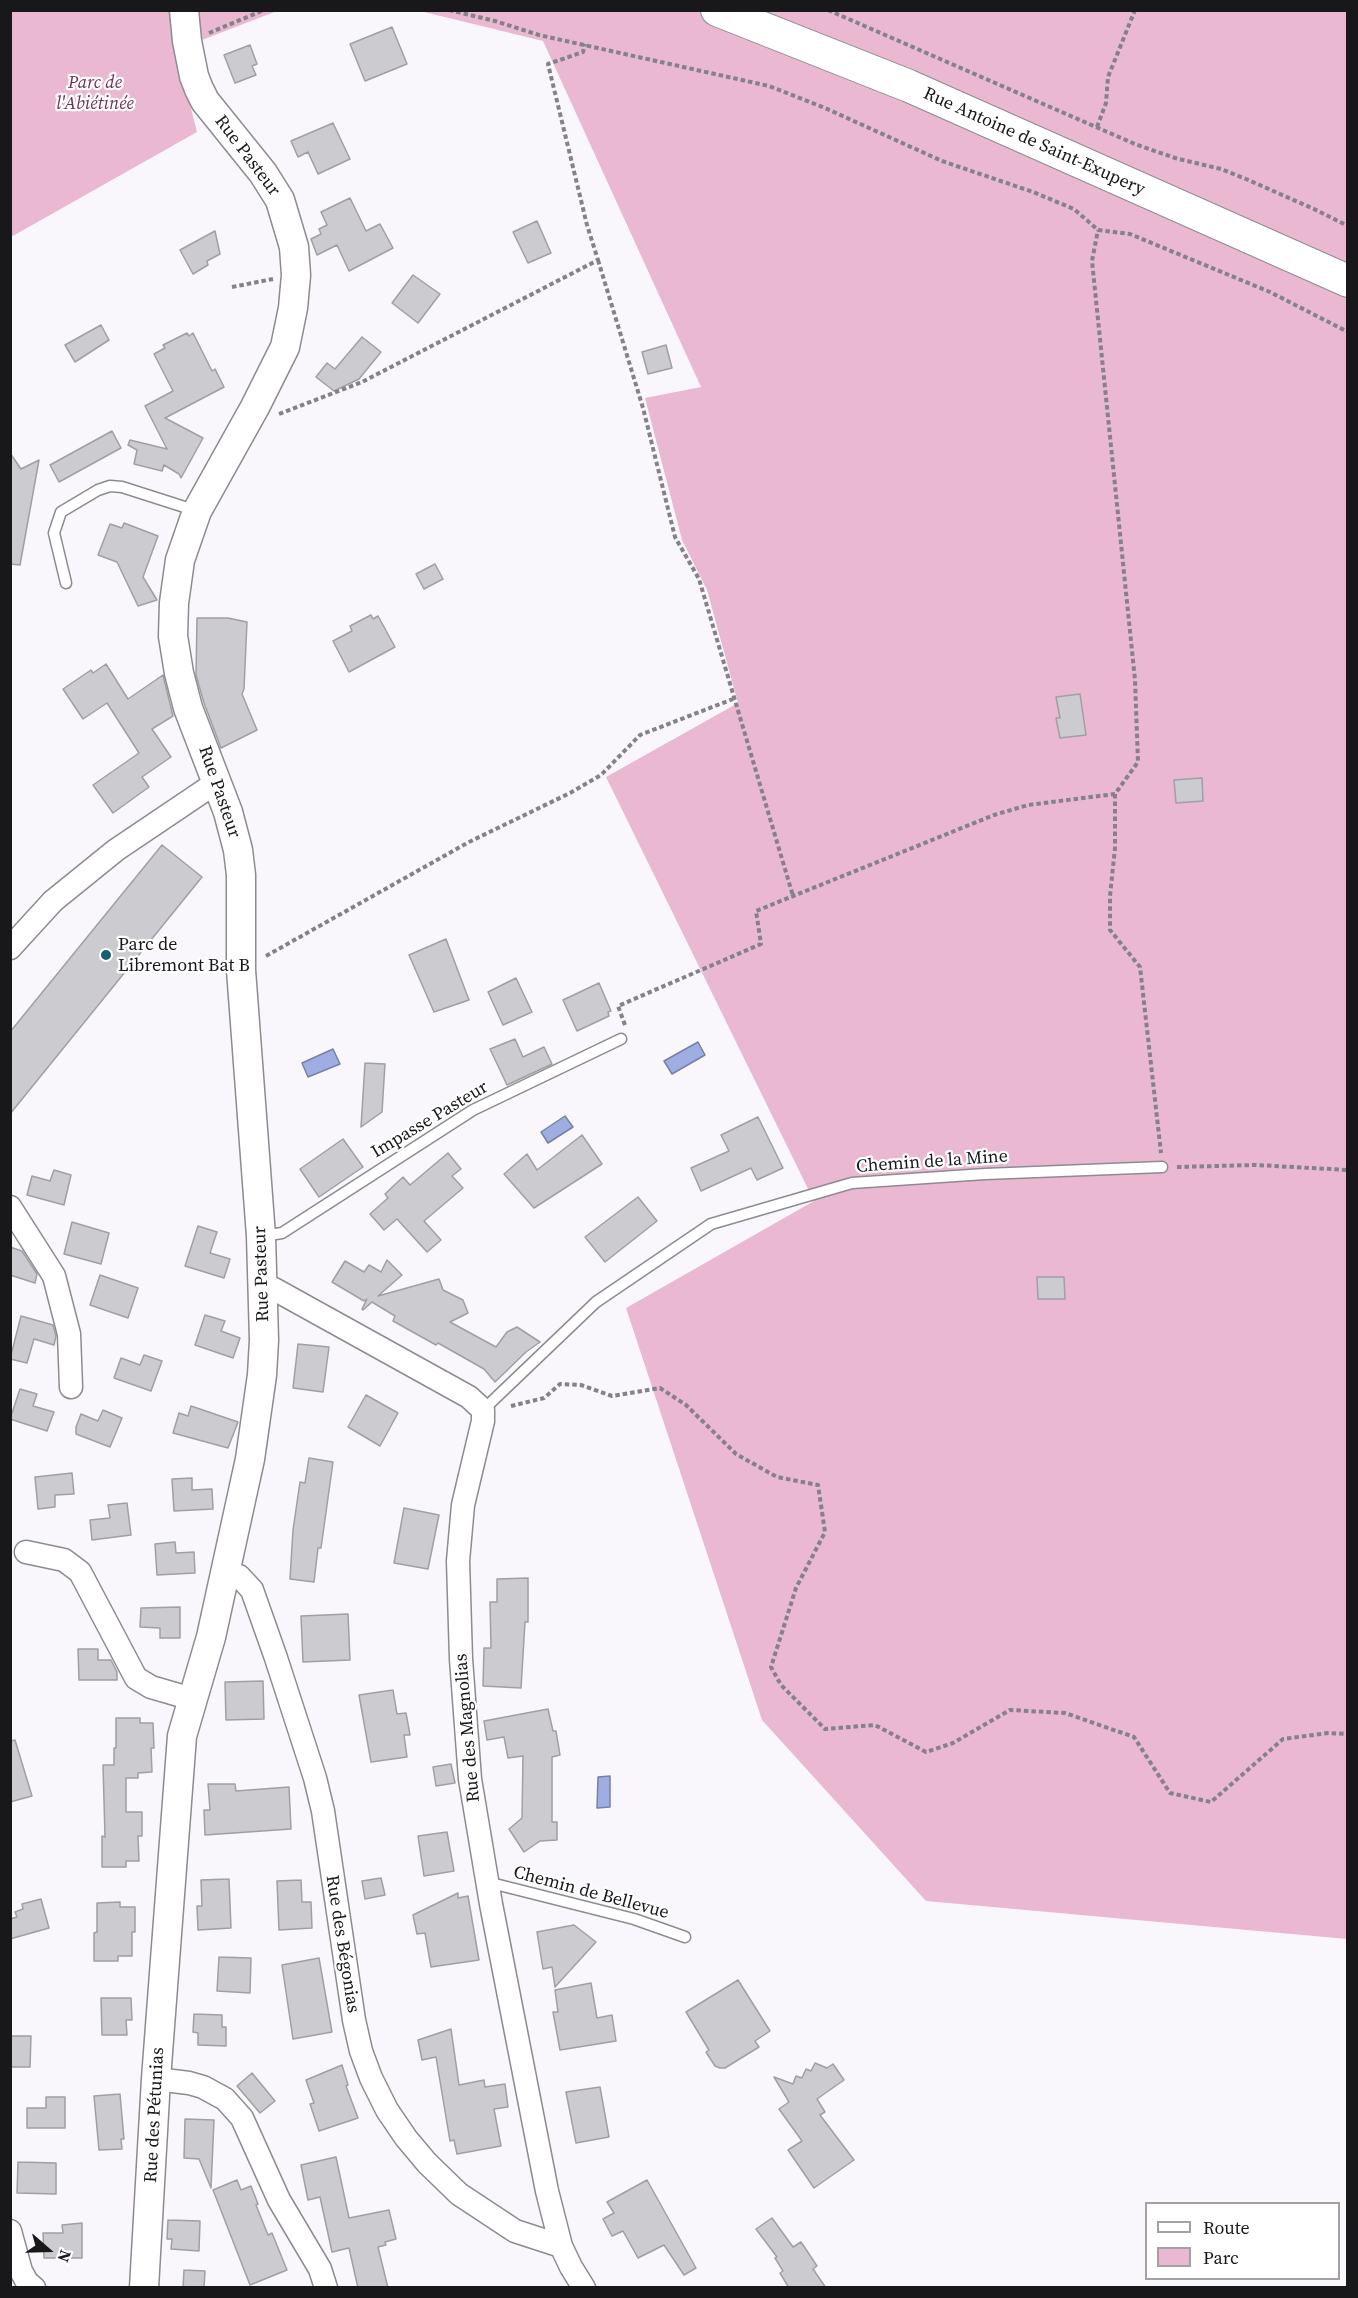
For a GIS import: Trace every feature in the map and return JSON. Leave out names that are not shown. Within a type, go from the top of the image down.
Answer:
[{"type":"main road","name":"Rue Antoine de Saint-Exupery","points":[[717,10],[909,86],[1347,281]]},
{"type":"street","name":"Rue Pasteur","points":[[176,1805],[182,1736],[212,1637],[250,1459],[262,1376],[263,1288],[241,969],[238,850],[234,830],[188,708],[179,673],[173,636],[176,580],[180,560],[197,511],[255,407],[285,347],[293,308],[296,275],[292,237],[280,200],[263,173],[206,101],[194,76],[184,10]]},
{"type":"street","points":[[10,948],[53,901],[116,850],[217,782]]},
{"type":"street","points":[[10,1207],[54,1276],[69,1334],[71,1387]]},
{"type":"street","points":[[263,1288],[274,1289],[470,1397],[483,1410]]},
{"type":"street","name":"Rue des Magnolias","points":[[483,1410],[483,1421],[463,1505],[458,1561],[461,1659],[470,1779],[488,1887],[547,2191],[561,2246],[584,2288]]},
{"type":"street","points":[[26,1552],[64,1560],[80,1572],[136,1678],[151,1687],[192,1699]]},
{"type":"street","name":"Rue des Bégonias","points":[[225,1572],[239,1576],[252,1590],[315,1778],[354,2020],[361,2052],[371,2078],[387,2110],[406,2138],[427,2163],[459,2194],[515,2231],[561,2246]]},
{"type":"street","name":"Rue des Pétunias","points":[[144,2288],[165,1943],[176,1805]]},
{"type":"street","points":[[156,2079],[189,2083],[209,2090],[225,2099],[242,2118],[279,2200],[320,2269],[326,2288]]},
{"type":"street","points":[[10,2231],[21,2271],[27,2282],[34,2288]]},
{"type":"lane","points":[[66,583],[54,532],[60,512],[98,490],[110,486],[122,487],[197,511]]},
{"type":"lane","name":"Impasse Pasteur","points":[[261,1236],[282,1233],[473,1110],[621,1039]]},
{"type":"lane","name":"Chemin de la Mine","points":[[483,1410],[596,1302],[711,1224],[852,1183],[985,1174],[1162,1167]]},
{"type":"lane","name":"Chemin de Bellevue","points":[[488,1887],[499,1885],[634,1919],[685,1936]]},
{"type":"path","points":[[187,41],[264,10]]},
{"type":"path","points":[[449,10],[539,35],[769,86],[825,108],[942,161],[1074,209],[1098,230],[1130,234],[1270,292],[1347,332]]},
{"type":"path","points":[[828,10],[1097,127],[1158,152],[1221,169],[1314,209],[1347,226]]},
{"type":"path","points":[[1097,127],[1106,103],[1108,77],[1134,10]]},
{"type":"path","points":[[585,44],[583,52],[548,64],[587,225],[644,408],[675,537],[699,579],[793,896]]},
{"type":"path","points":[[1098,230],[1092,261],[1134,668],[1138,762],[1115,794],[1115,848],[1110,896],[1110,930],[1140,967],[1162,1167],[1256,1165],[1347,1170]]},
{"type":"path","points":[[255,407],[273,416],[362,382],[598,260]]},
{"type":"path","points":[[232,286],[296,275]]},
{"type":"path","points":[[241,969],[470,842],[570,793],[601,775],[640,735],[733,699]]},
{"type":"path","points":[[621,1039],[626,1029],[618,1006],[761,944],[756,911],[994,815],[1028,805],[1115,794]]},
{"type":"path","points":[[483,1410],[511,1407],[544,1398],[560,1384],[581,1384],[612,1396],[660,1388],[686,1405],[736,1454],[777,1477],[818,1485],[825,1532],[796,1587],[771,1667],[781,1686],[825,1729],[875,1725],[926,1752],[953,1743],[1010,1710],[1065,1713],[1134,1737],[1170,1793],[1211,1802],[1283,1738],[1328,1733],[1347,1734]]},
{"type":"green space","name":"Parc de l'Abiétinée","points":[[11,11],[277,11],[176,50],[197,132],[11,237]]},
{"type":"green space","points":[[420,11],[1347,11],[1347,1939],[926,1901],[762,1720],[626,1308],[814,1201],[606,777],[738,703],[707,590],[682,540],[645,398],[701,387],[543,41]]},
{"type":"water","points":[[698,1042],[705,1055],[672,1074],[664,1061]]},
{"type":"water","points":[[333,1049],[340,1064],[308,1077],[302,1063]]},
{"type":"water","points":[[565,1116],[573,1127],[548,1143],[541,1132]]},
{"type":"water","points":[[610,1776],[610,1807],[597,1808],[598,1777]]},
{"type":"building","points":[[392,27],[407,64],[365,81],[350,44]]},
{"type":"building","points":[[250,45],[257,64],[252,66],[256,75],[235,83],[224,55]]},
{"type":"building","points":[[333,123],[350,159],[318,174],[308,152],[298,157],[291,141]]},
{"type":"building","points":[[350,198],[366,231],[380,224],[393,248],[349,271],[337,245],[317,255],[311,239],[321,234],[319,229],[327,225],[321,212]]},
{"type":"building","points":[[537,221],[551,253],[528,263],[513,232]]},
{"type":"building","points":[[215,231],[220,254],[207,261],[208,265],[193,274],[180,250]]},
{"type":"building","points":[[413,275],[440,294],[418,323],[392,303]]},
{"type":"building","points":[[101,325],[109,340],[75,362],[65,345]]},
{"type":"building","points":[[187,333],[189,336],[193,333],[212,371],[215,369],[224,387],[165,418],[203,438],[181,478],[179,474],[164,465],[162,471],[134,464],[137,450],[128,445],[130,440],[167,449],[145,406],[173,391],[154,354],[165,348],[163,345]]},
{"type":"building","points":[[362,337],[381,352],[359,379],[334,391],[316,377],[327,363],[335,369]]},
{"type":"building","points":[[666,345],[672,368],[648,374],[642,352]]},
{"type":"building","points":[[112,431],[121,448],[59,482],[50,465]]},
{"type":"building","points":[[10,453],[21,469],[39,460],[20,565],[10,564]]},
{"type":"building","points":[[124,523],[158,536],[143,577],[157,600],[138,606],[117,562],[98,555],[110,524],[122,528]]},
{"type":"building","points":[[435,564],[443,579],[424,589],[416,574]]},
{"type":"building","points":[[371,615],[373,619],[378,616],[395,647],[349,672],[333,641],[352,631],[350,626]]},
{"type":"building","points":[[197,618],[228,618],[247,622],[242,694],[257,730],[221,748],[196,675]]},
{"type":"building","points":[[106,664],[128,699],[163,675],[173,716],[152,729],[171,757],[142,777],[149,787],[113,813],[93,785],[139,753],[107,703],[83,719],[63,689],[91,670],[93,673]]},
{"type":"building","points":[[1080,694],[1086,735],[1060,738],[1056,718],[1060,718],[1056,697]]},
{"type":"building","points":[[1202,778],[1203,801],[1176,803],[1174,780]]},
{"type":"building","name":"Parc de Libremont Bat B","points":[[162,845],[202,877],[10,1114],[10,1032]]},
{"type":"building","points":[[446,939],[469,1000],[434,1012],[409,955]]},
{"type":"building","points":[[516,978],[532,1012],[503,1025],[488,992]]},
{"type":"building","points":[[599,983],[611,1011],[608,1012],[609,1016],[577,1031],[563,1000]]},
{"type":"building","points":[[515,1039],[523,1057],[544,1047],[552,1064],[507,1085],[490,1049]]},
{"type":"building","points":[[365,1063],[385,1064],[382,1112],[361,1127]]},
{"type":"building","points":[[758,1117],[783,1168],[757,1180],[751,1168],[701,1191],[691,1168],[729,1151],[721,1135]]},
{"type":"building","points":[[582,1135],[602,1164],[534,1208],[504,1174],[527,1154],[537,1170]]},
{"type":"building","points":[[343,1139],[363,1167],[319,1197],[300,1169]]},
{"type":"building","points":[[448,1153],[461,1169],[452,1176],[463,1188],[424,1221],[441,1240],[427,1252],[397,1219],[384,1230],[370,1214],[388,1198],[385,1194],[403,1177],[410,1185]]},
{"type":"building","points":[[54,1170],[71,1175],[64,1205],[27,1195],[32,1176],[50,1181]]},
{"type":"building","points":[[638,1197],[657,1221],[605,1262],[585,1237]]},
{"type":"building","points":[[72,1222],[109,1233],[101,1264],[64,1254]]},
{"type":"building","points":[[198,1226],[217,1232],[210,1253],[230,1259],[224,1278],[185,1266]]},
{"type":"building","points":[[10,1247],[22,1251],[37,1274],[35,1283],[10,1275]]},
{"type":"building","points":[[387,1260],[402,1275],[378,1296],[439,1279],[443,1290],[463,1300],[468,1313],[450,1322],[496,1347],[507,1332],[517,1327],[540,1342],[526,1352],[495,1382],[484,1369],[393,1321],[395,1316],[372,1302],[363,1310],[367,1299],[364,1301],[332,1282],[345,1261],[364,1272],[369,1265],[381,1272]]},
{"type":"building","points":[[100,1275],[138,1288],[128,1318],[90,1305]]},
{"type":"building","points":[[1037,1277],[1064,1277],[1065,1299],[1038,1299]]},
{"type":"building","points":[[205,1315],[225,1321],[221,1331],[240,1338],[233,1358],[195,1345]]},
{"type":"building","points":[[21,1316],[53,1325],[56,1336],[54,1345],[34,1339],[27,1363],[10,1359]]},
{"type":"building","points":[[298,1344],[329,1347],[323,1392],[293,1388]]},
{"type":"building","points":[[144,1355],[162,1361],[151,1391],[114,1378],[121,1358],[140,1365]]},
{"type":"building","points":[[20,1389],[37,1394],[33,1406],[54,1412],[47,1431],[10,1419]]},
{"type":"building","points":[[366,1395],[398,1413],[380,1446],[348,1427]]},
{"type":"building","points":[[191,1406],[238,1422],[228,1448],[173,1433],[179,1413],[188,1416]]},
{"type":"building","points":[[103,1410],[122,1418],[110,1447],[76,1434],[81,1414],[98,1421]]},
{"type":"building","points":[[309,1458],[333,1462],[314,1582],[290,1579],[293,1530],[300,1482],[305,1483]]},
{"type":"building","points":[[72,1473],[74,1494],[55,1495],[55,1507],[38,1509],[35,1477]]},
{"type":"building","points":[[192,1478],[192,1490],[212,1489],[213,1509],[174,1511],[172,1479]]},
{"type":"building","points":[[127,1503],[131,1535],[92,1540],[90,1520],[110,1518],[108,1505]]},
{"type":"building","points":[[404,1508],[439,1515],[428,1569],[394,1563]]},
{"type":"building","points":[[175,1542],[176,1553],[194,1552],[195,1573],[157,1575],[155,1544]]},
{"type":"building","points":[[528,1578],[528,1622],[525,1622],[521,1688],[483,1686],[484,1648],[491,1648],[490,1602],[497,1602],[497,1579]]},
{"type":"building","points":[[180,1607],[180,1638],[160,1638],[160,1628],[140,1627],[141,1608]]},
{"type":"building","points":[[348,1614],[350,1660],[303,1662],[301,1616]]},
{"type":"building","points":[[78,1649],[98,1649],[98,1660],[111,1660],[117,1672],[117,1680],[79,1680]]},
{"type":"building","points":[[263,1681],[264,1719],[226,1720],[225,1682]]},
{"type":"building","points":[[393,1690],[397,1714],[406,1713],[410,1735],[404,1735],[407,1757],[371,1762],[359,1695]]},
{"type":"building","points":[[548,1709],[553,1731],[556,1731],[560,1755],[552,1757],[552,1822],[557,1822],[557,1840],[540,1841],[524,1852],[509,1829],[522,1818],[523,1756],[508,1758],[504,1737],[487,1740],[484,1721]]},
{"type":"building","points":[[116,1718],[140,1718],[140,1723],[153,1723],[152,1772],[138,1773],[138,1778],[126,1778],[126,1812],[142,1812],[142,1836],[138,1836],[139,1861],[126,1861],[126,1867],[102,1867],[102,1836],[105,1837],[103,1765],[114,1765]]},
{"type":"building","points":[[15,1740],[32,1796],[10,1802],[10,1741]]},
{"type":"building","points":[[451,1764],[455,1783],[436,1786],[433,1767]]},
{"type":"building","points":[[208,1784],[235,1784],[236,1791],[289,1787],[291,1829],[205,1835],[204,1810],[210,1810]]},
{"type":"building","points":[[447,1832],[454,1871],[424,1876],[418,1836]]},
{"type":"building","points":[[381,1878],[385,1895],[365,1899],[362,1881]]},
{"type":"building","points":[[229,1879],[231,1928],[198,1930],[197,1906],[202,1906],[201,1880]]},
{"type":"building","points":[[301,1880],[302,1902],[311,1902],[312,1928],[279,1930],[277,1881]]},
{"type":"building","points":[[458,1893],[458,1898],[468,1896],[479,1960],[431,1967],[425,1933],[417,1934],[413,1915]]},
{"type":"building","points":[[41,1899],[49,1928],[10,1939],[10,1919],[17,1917],[15,1912],[23,1909],[22,1904]]},
{"type":"building","points":[[120,1902],[120,1907],[135,1907],[132,1956],[118,1956],[118,1961],[94,1961],[97,1903]]},
{"type":"building","points":[[574,1925],[596,1942],[555,1987],[552,1967],[543,1969],[537,1932]]},
{"type":"building","points":[[219,1957],[251,1958],[250,1993],[217,1991]]},
{"type":"building","points":[[319,1958],[332,2032],[293,2039],[282,1965]]},
{"type":"building","points":[[738,1980],[770,2031],[755,2041],[759,2047],[725,2068],[720,2068],[715,2066],[706,2052],[709,2050],[686,2012]]},
{"type":"building","points":[[591,1983],[597,2018],[612,2015],[616,2041],[560,2050],[553,2012],[558,2012],[555,1990]]},
{"type":"building","points":[[101,1998],[131,1998],[132,2020],[126,2020],[127,2035],[102,2035]]},
{"type":"building","points":[[194,2014],[222,2015],[222,2027],[226,2027],[226,2046],[198,2045],[198,2033],[193,2032]]},
{"type":"building","points":[[451,2029],[459,2085],[484,2080],[485,2087],[505,2084],[508,2107],[494,2109],[501,2146],[457,2154],[454,2140],[450,2141],[436,2057],[422,2060],[418,2040]]},
{"type":"building","points":[[11,2036],[31,2036],[30,2067],[11,2067]]},
{"type":"building","points":[[815,2063],[827,2068],[833,2064],[844,2080],[817,2099],[825,2112],[820,2115],[854,2160],[814,2188],[788,2150],[802,2141],[779,2109],[789,2102],[774,2077],[793,2084],[796,2076],[802,2078],[806,2069],[811,2071]]},
{"type":"building","points":[[342,2065],[348,2085],[346,2086],[358,2118],[319,2131],[310,2104],[314,2103],[306,2080]]},
{"type":"building","points":[[252,2073],[275,2101],[260,2113],[237,2086]]},
{"type":"building","points":[[600,2087],[609,2137],[576,2143],[566,2092]]},
{"type":"building","points":[[120,2094],[124,2139],[121,2139],[122,2149],[99,2150],[94,2096]]},
{"type":"building","points":[[46,2097],[65,2097],[65,2128],[27,2128],[27,2108],[46,2108]]},
{"type":"building","points":[[185,2119],[214,2120],[211,2188],[199,2159],[184,2158]]},
{"type":"building","points":[[336,2157],[349,2218],[389,2210],[396,2239],[378,2247],[388,2288],[358,2288],[349,2248],[332,2252],[320,2197],[308,2200],[301,2165]]},
{"type":"building","points":[[18,2162],[56,2163],[56,2194],[17,2193]]},
{"type":"building","points":[[237,2180],[241,2190],[251,2186],[268,2235],[272,2233],[287,2270],[250,2285],[213,2190]]},
{"type":"building","points":[[647,2180],[696,2268],[684,2275],[664,2245],[638,2258],[623,2231],[612,2236],[603,2219],[614,2213],[607,2202]]},
{"type":"building","points":[[772,2218],[793,2247],[801,2242],[817,2266],[813,2269],[826,2288],[789,2288],[780,2273],[783,2271],[775,2258],[777,2257],[756,2229]]},
{"type":"building","points":[[168,2220],[200,2221],[199,2251],[171,2249],[172,2239],[167,2239]]},
{"type":"building","points":[[82,2223],[82,2258],[44,2258],[43,2233],[63,2233],[62,2225]]},
{"type":"building","points":[[184,2270],[205,2271],[204,2288],[183,2288]]},
{"type":"place","name":"Parc de Libremont Bat B","points":[[106,955]]}]
